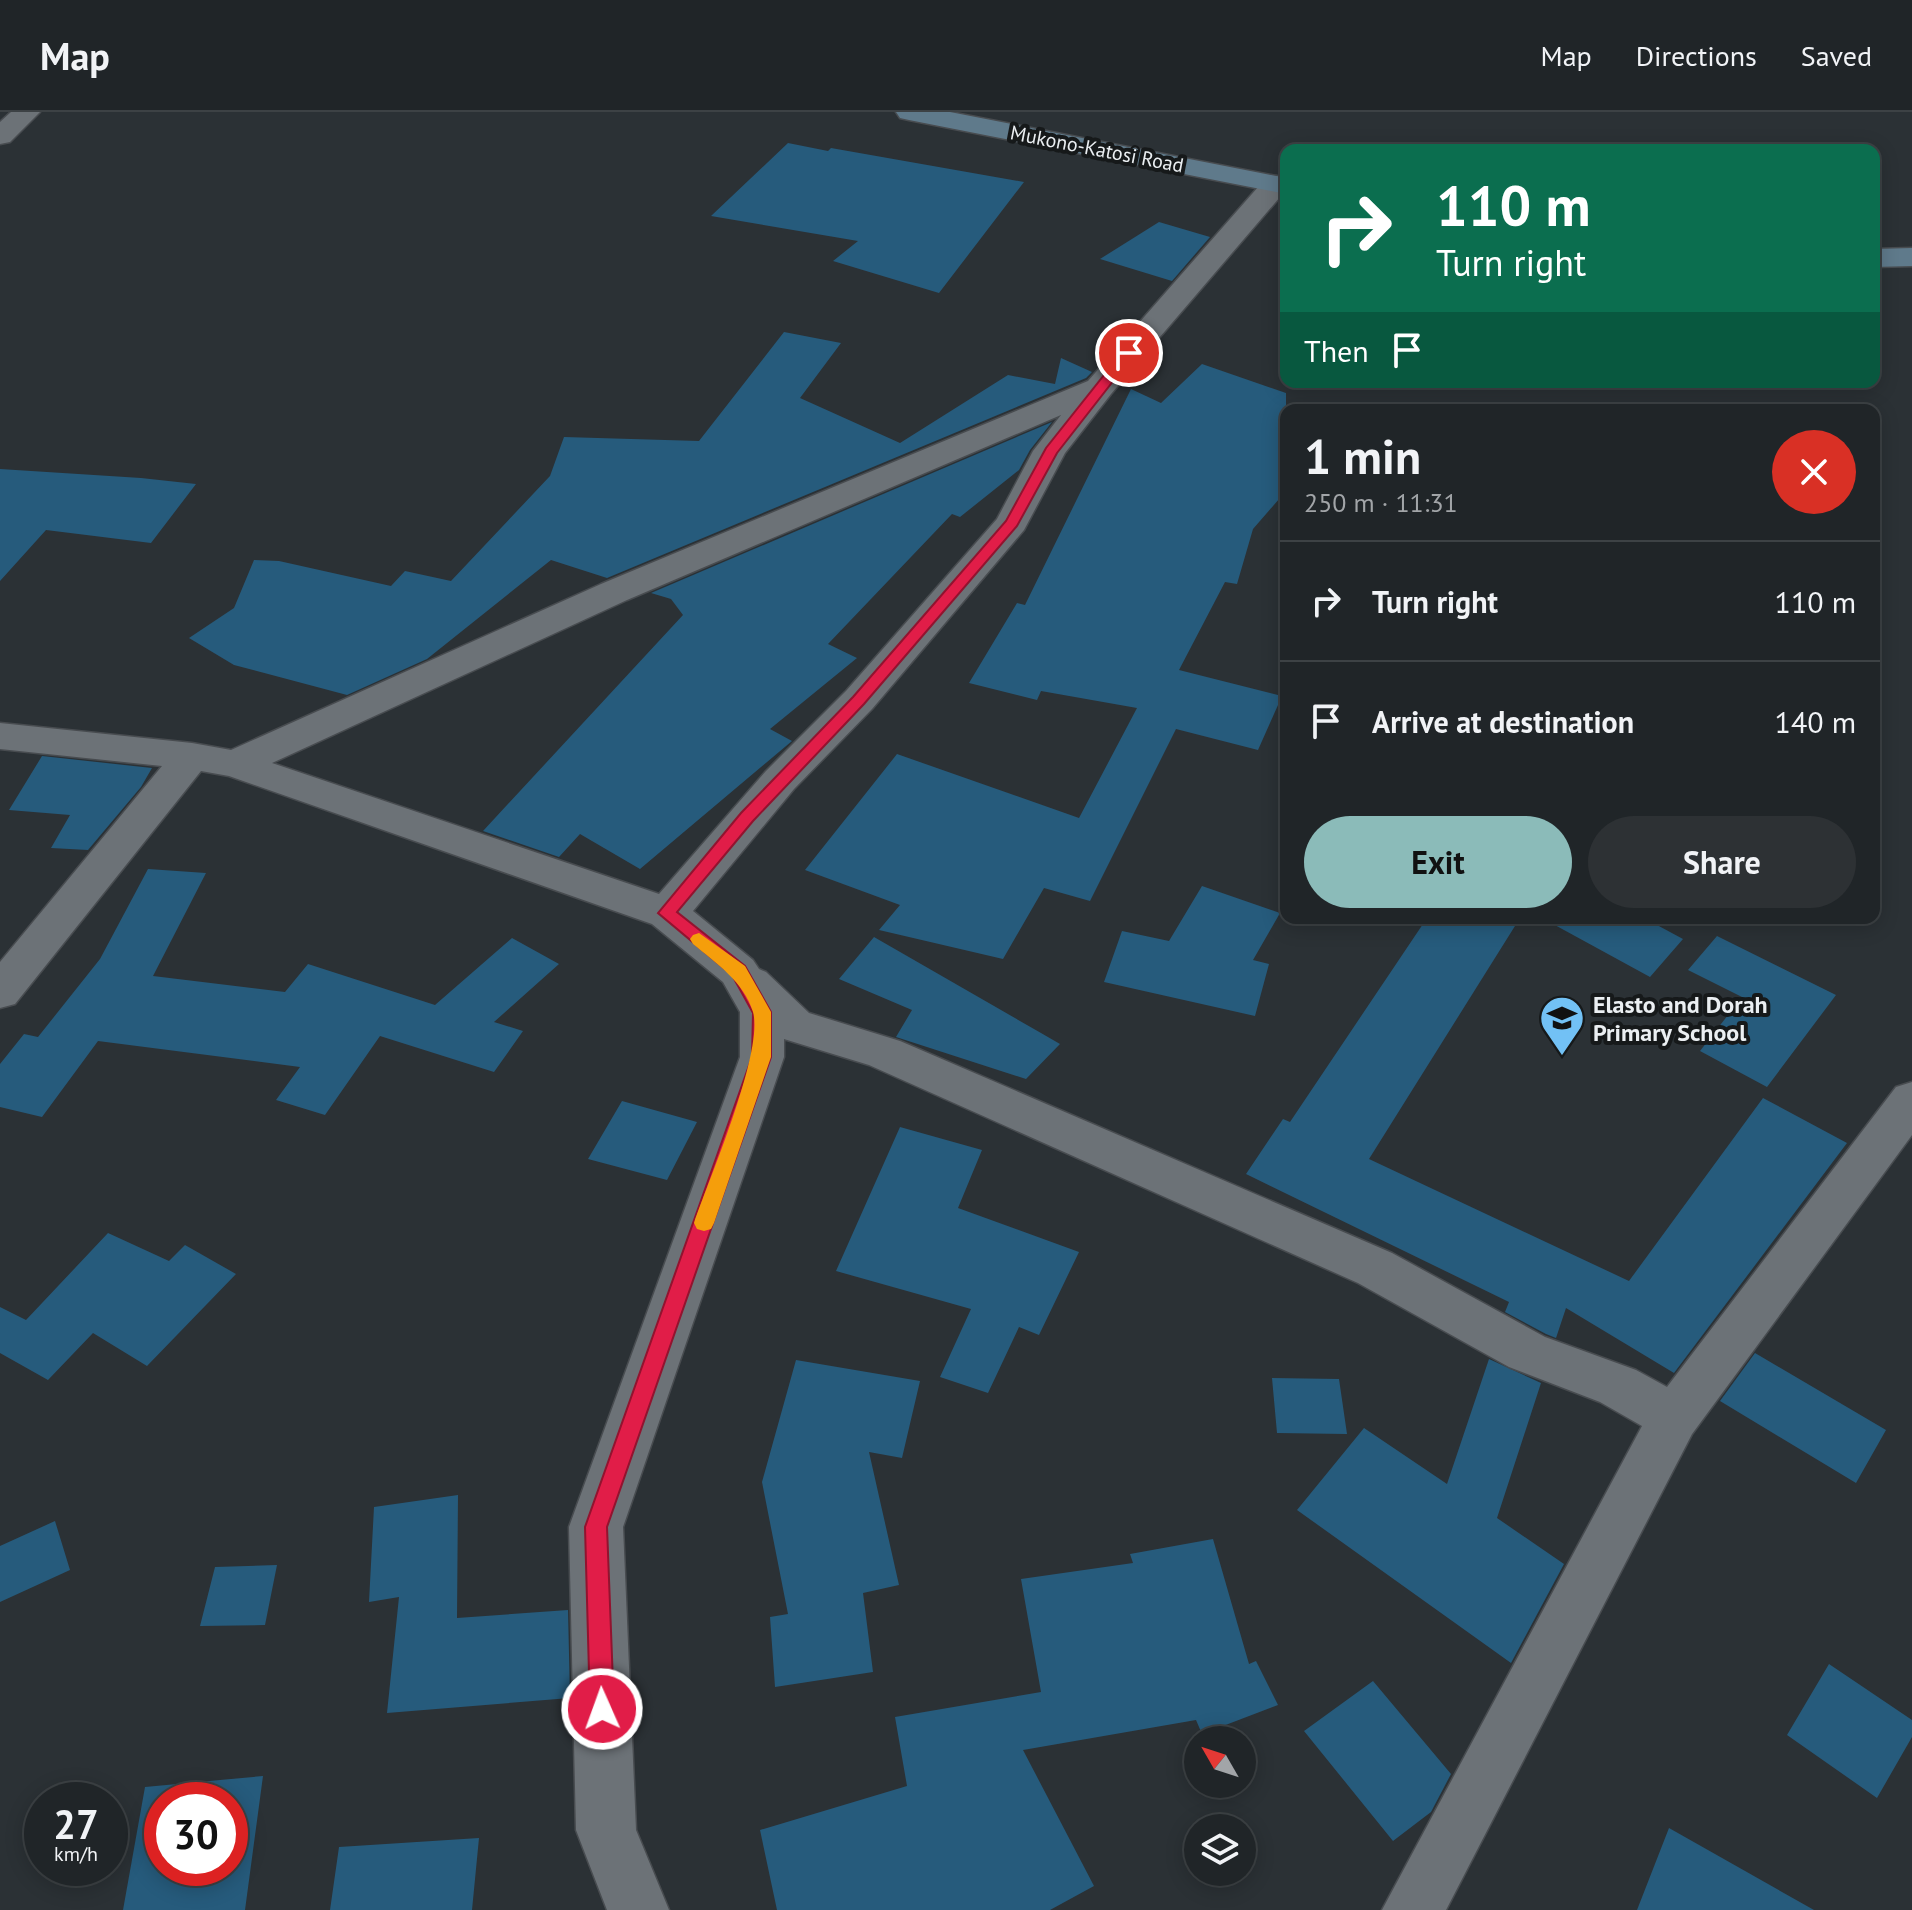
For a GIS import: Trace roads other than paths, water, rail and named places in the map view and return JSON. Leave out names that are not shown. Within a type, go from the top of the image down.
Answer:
[{"type":"main road","name":"Mukono-Katosi Road","points":[[909,112],[1280,185]]},
{"type":"main road","points":[[1880,258],[1912,257]]},
{"type":"street","points":[[0,136],[27,112]]},
{"type":"street","points":[[667,913],[743,822],[859,700],[1012,523],[1050,451],[1100,387],[1280,186]]},
{"type":"street","points":[[235,764],[614,592],[1100,387]]},
{"type":"street","points":[[0,736],[192,756],[235,764],[667,913],[738,971],[794,1025],[884,1053],[1375,1268],[1527,1352],[1618,1386],[1674,1418]]},
{"type":"street","points":[[0,992],[192,756]]},
{"type":"street","points":[[638,1910],[606,1830],[596,1527],[762,1057],[762,1012],[738,971]]},
{"type":"street","points":[[1413,1910],[1674,1418],[1912,1100]]},
{"type":"place","name":"Elasto and Dorah Primary School","points":[[1562,1057]]}]
